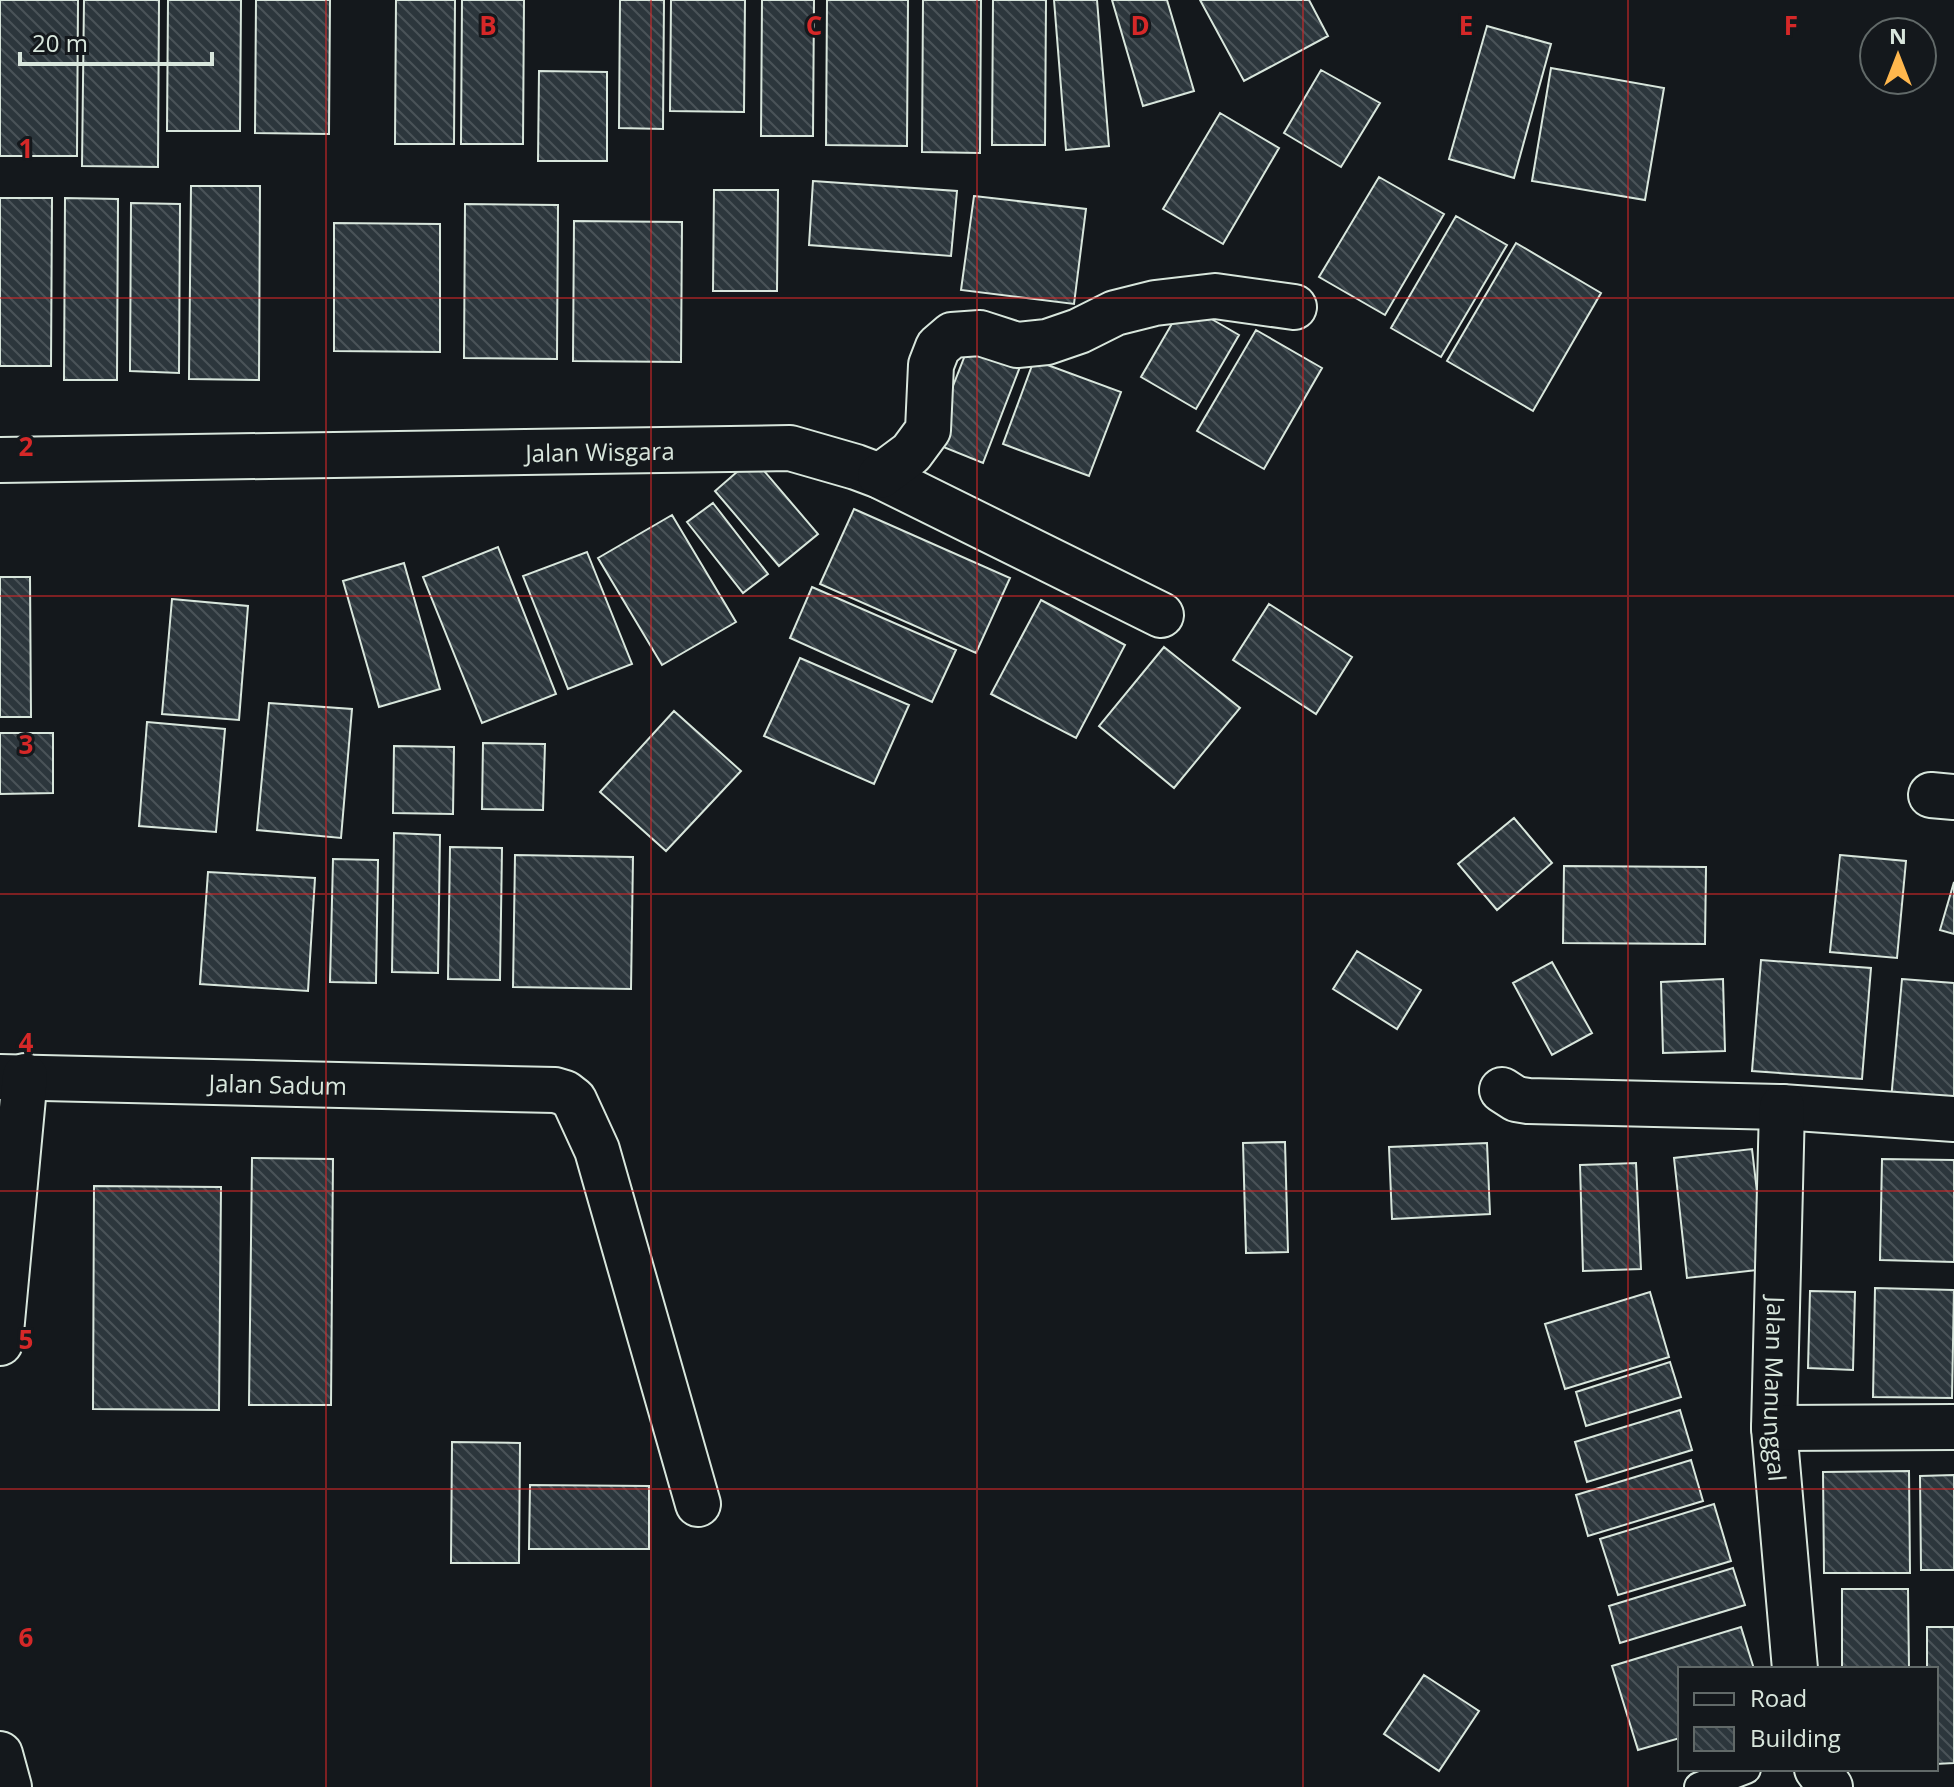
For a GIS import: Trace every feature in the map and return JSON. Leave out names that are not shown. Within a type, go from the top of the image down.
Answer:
[{"type":"street","points":[[880,476],[911,453],[928,430],[931,365],[938,347],[952,335],[980,333],[1017,345],[1047,342],[1079,331],[1115,313],[1155,303],[1215,296],[1294,307]]},
{"type":"street","name":"Jalan Wisgara","points":[[0,460],[790,448],[880,476],[1161,615]]},
{"type":"street","points":[[0,1343],[12,1076]]},
{"type":"street","name":"Jalan Sadum","points":[[12,1076],[555,1090],[565,1093],[574,1100],[597,1150],[698,1504]]},
{"type":"street","points":[[1502,1090],[1516,1099],[1528,1101],[1782,1107],[1954,1119]]},
{"type":"street","name":"Jalan Manunggal","points":[[1782,1107],[1774,1428],[1795,1667]]},
{"type":"street","points":[[1774,1428],[1954,1427]]},
{"type":"street","points":[[0,1754],[9,1787]]},
{"type":"lane","points":[[1699,1787],[1741,1771]]},
{"type":"building","points":[[0,0],[78,0],[77,156],[0,156]]},
{"type":"building","points":[[84,0],[159,0],[158,167],[82,166]]},
{"type":"building","points":[[168,0],[241,0],[240,131],[167,131]]},
{"type":"building","points":[[256,0],[330,0],[329,134],[255,133]]},
{"type":"building","points":[[396,0],[455,0],[454,144],[395,144]]},
{"type":"building","points":[[462,0],[524,0],[523,144],[461,144]]},
{"type":"building","points":[[620,0],[664,0],[663,129],[619,128]]},
{"type":"building","points":[[671,0],[745,0],[744,112],[670,111]]},
{"type":"building","points":[[762,0],[814,0],[813,136],[761,136]]},
{"type":"building","points":[[827,0],[908,0],[907,146],[826,145]]},
{"type":"building","points":[[923,0],[981,0],[980,153],[922,152]]},
{"type":"building","points":[[993,0],[1046,0],[1045,145],[992,145]]},
{"type":"building","points":[[1054,0],[1097,0],[1109,146],[1066,150]]},
{"type":"building","points":[[1112,0],[1167,0],[1194,91],[1143,106]]},
{"type":"building","points":[[1200,0],[1309,0],[1328,36],[1244,81]]},
{"type":"building","points":[[1487,26],[1551,44],[1514,178],[1449,159]]},
{"type":"building","points":[[1551,68],[1664,88],[1645,200],[1532,181]]},
{"type":"building","points":[[1321,70],[1380,103],[1341,167],[1284,133]]},
{"type":"building","points":[[539,71],[607,72],[607,161],[538,161]]},
{"type":"building","points":[[1220,113],[1279,148],[1223,244],[1163,209]]},
{"type":"building","points":[[1379,177],[1444,214],[1385,315],[1319,277]]},
{"type":"building","points":[[813,181],[957,191],[951,256],[809,245]]},
{"type":"building","points":[[191,186],[260,186],[259,380],[189,379]]},
{"type":"building","points":[[714,190],[778,190],[777,291],[713,291]]},
{"type":"building","points":[[974,196],[1086,209],[1074,304],[961,290]]},
{"type":"building","points":[[0,198],[52,198],[51,366],[0,366]]},
{"type":"building","points":[[65,198],[118,199],[117,380],[64,380]]},
{"type":"building","points":[[131,203],[180,204],[179,373],[130,371]]},
{"type":"building","points":[[465,204],[558,205],[557,359],[464,358]]},
{"type":"building","points":[[1456,216],[1507,245],[1441,357],[1391,328]]},
{"type":"building","points":[[574,221],[682,222],[681,362],[573,361]]},
{"type":"building","points":[[334,223],[440,224],[440,352],[334,351]]},
{"type":"building","points":[[1516,243],[1601,293],[1533,411],[1447,361]]},
{"type":"building","points":[[1184,303],[1239,335],[1196,409],[1141,377]]},
{"type":"building","points":[[1256,330],[1322,368],[1264,469],[1197,431]]},
{"type":"building","points":[[971,340],[1023,359],[983,463],[931,442]]},
{"type":"building","points":[[1034,360],[1121,392],[1089,476],[1003,444]]},
{"type":"building","points":[[753,458],[818,534],[779,566],[715,491]]},
{"type":"building","points":[[713,503],[768,574],[743,593],[687,522]]},
{"type":"building","points":[[854,509],[1010,578],[976,653],[820,584]]},
{"type":"building","points":[[672,515],[736,622],[662,665],[598,558]]},
{"type":"building","points":[[498,547],[556,694],[482,723],[423,577]]},
{"type":"building","points":[[587,552],[632,664],[568,689],[523,576]]},
{"type":"building","points":[[404,563],[440,689],[379,707],[343,581]]},
{"type":"building","points":[[0,577],[30,577],[31,717],[0,717]]},
{"type":"building","points":[[812,587],[956,650],[932,702],[790,638]]},
{"type":"building","points":[[172,599],[248,606],[239,720],[162,714]]},
{"type":"building","points":[[1041,600],[1125,645],[1076,738],[991,694]]},
{"type":"building","points":[[1269,604],[1352,657],[1316,714],[1233,660]]},
{"type":"building","points":[[1164,647],[1240,708],[1174,788],[1099,726]]},
{"type":"building","points":[[800,658],[909,705],[874,784],[764,736]]},
{"type":"building","points":[[269,703],[352,709],[341,838],[257,830]]},
{"type":"building","points":[[674,711],[741,771],[666,851],[600,792]]},
{"type":"building","points":[[147,722],[225,729],[216,832],[139,826]]},
{"type":"building","points":[[0,733],[53,733],[53,793],[0,794]]},
{"type":"building","points":[[483,743],[545,744],[543,810],[482,809]]},
{"type":"building","points":[[394,746],[454,747],[453,814],[393,813]]},
{"type":"building","points":[[1514,818],[1552,863],[1497,910],[1458,864]]},
{"type":"building","points":[[394,833],[440,835],[438,973],[392,972]]},
{"type":"building","points":[[450,847],[502,848],[500,980],[448,979]]},
{"type":"building","points":[[515,855],[633,857],[631,989],[513,987]]},
{"type":"building","points":[[1840,855],[1906,861],[1897,958],[1830,952]]},
{"type":"building","points":[[333,859],[378,860],[376,983],[330,982]]},
{"type":"building","points":[[1564,866],[1706,867],[1705,944],[1563,943]]},
{"type":"building","points":[[208,872],[315,878],[308,991],[200,984]]},
{"type":"building","points":[[1954,882],[1954,934],[1940,930]]},
{"type":"building","points":[[1357,951],[1421,990],[1397,1029],[1333,989]]},
{"type":"building","points":[[1761,960],[1871,968],[1862,1079],[1752,1071]]},
{"type":"building","points":[[1552,962],[1592,1033],[1552,1055],[1513,983]]},
{"type":"building","points":[[1723,979],[1725,1051],[1663,1053],[1661,982]]},
{"type":"building","points":[[1902,979],[1954,983],[1954,1105],[1891,1100]]},
{"type":"building","points":[[1285,1142],[1288,1252],[1246,1253],[1243,1143]]},
{"type":"building","points":[[1487,1143],[1490,1214],[1392,1219],[1389,1147]]},
{"type":"building","points":[[1752,1149],[1766,1269],[1687,1278],[1674,1158]]},
{"type":"building","points":[[252,1158],[333,1159],[331,1405],[249,1405]]},
{"type":"building","points":[[1882,1159],[1954,1160],[1954,1262],[1880,1260]]},
{"type":"building","points":[[1636,1163],[1641,1269],[1583,1271],[1580,1165]]},
{"type":"building","points":[[94,1186],[221,1187],[219,1410],[93,1409]]},
{"type":"building","points":[[1875,1288],[1954,1290],[1952,1398],[1873,1397]]},
{"type":"building","points":[[1810,1291],[1855,1292],[1853,1370],[1808,1368]]},
{"type":"building","points":[[1650,1292],[1669,1357],[1565,1389],[1545,1324]]},
{"type":"building","points":[[1670,1362],[1681,1397],[1586,1426],[1576,1392]]},
{"type":"building","points":[[1680,1410],[1692,1450],[1587,1482],[1575,1442]]},
{"type":"building","points":[[452,1442],[520,1443],[519,1563],[451,1563]]},
{"type":"building","points":[[1691,1460],[1703,1501],[1588,1536],[1576,1495]]},
{"type":"building","points":[[1909,1471],[1910,1573],[1824,1573],[1823,1472]]},
{"type":"building","points":[[1954,1475],[1954,1570],[1921,1570],[1920,1476]]},
{"type":"building","points":[[530,1485],[649,1486],[649,1549],[529,1549]]},
{"type":"building","points":[[1714,1504],[1731,1561],[1618,1595],[1600,1539]]},
{"type":"building","points":[[1733,1568],[1745,1605],[1620,1643],[1609,1606]]},
{"type":"building","points":[[1842,1589],[1908,1589],[1909,1667],[1842,1667]]},
{"type":"building","points":[[1741,1627],[1753,1667],[1678,1667],[1678,1739],[1638,1750],[1612,1666]]},
{"type":"building","points":[[1927,1627],[1954,1627],[1954,1763],[1938,1764],[1938,1667],[1927,1667]]},
{"type":"building","points":[[1424,1675],[1479,1711],[1439,1771],[1384,1734]]}]
